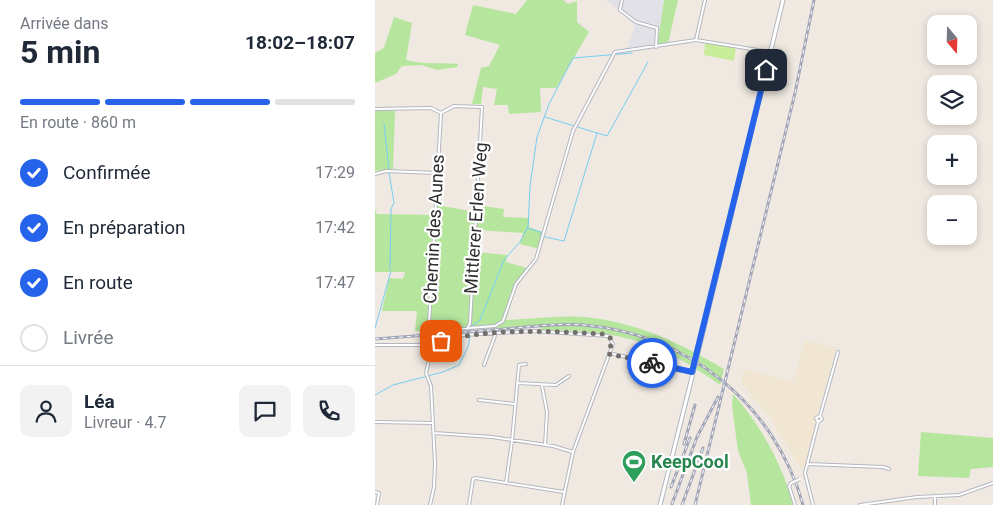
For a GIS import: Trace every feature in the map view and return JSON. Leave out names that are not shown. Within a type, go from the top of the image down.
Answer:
[{"type":"main road","points":[[660,505],[783,0]]},
{"type":"street","points":[[622,0],[620,10],[636,22],[657,28],[656,47]]},
{"type":"street","points":[[695,40],[705,0]]},
{"type":"street","points":[[429,330],[467,329],[501,324],[517,284],[536,259],[573,131],[615,52],[695,40],[770,52]]},
{"type":"street","name":"Mittlerer Erlen Weg","points":[[441,113],[454,106],[482,107],[470,323],[467,329]]},
{"type":"street","points":[[375,109],[431,108],[441,113]]},
{"type":"street","name":"Chemin des Aunes","points":[[430,505],[434,487],[434,433],[431,386],[426,375],[429,360],[428,345],[441,113]]},
{"type":"street","points":[[375,174],[387,171],[437,172]]},
{"type":"street","points":[[375,345],[428,345],[470,335],[534,331],[602,334],[612,339],[609,354],[573,452],[562,505]]},
{"type":"street","points":[[484,365],[496,333]]},
{"type":"street","points":[[813,505],[805,477],[807,464],[818,422],[822,419],[820,416],[838,352]]},
{"type":"street","points":[[609,354],[692,372]]},
{"type":"street","points":[[506,482],[519,365],[526,364]]},
{"type":"street","points":[[517,383],[542,386],[556,385],[569,376]]},
{"type":"street","points":[[542,386],[547,412],[545,445]]},
{"type":"street","points":[[479,400],[515,404]]},
{"type":"street","points":[[375,422],[433,423]]},
{"type":"street","points":[[434,433],[545,445],[573,452]]},
{"type":"street","points":[[807,464],[883,467],[889,469]]},
{"type":"street","points":[[795,505],[789,486],[791,482],[805,477]]},
{"type":"street","points":[[469,505],[473,480],[506,482],[564,492]]},
{"type":"street","points":[[860,505],[917,497],[959,495],[993,484]]},
{"type":"street","points":[[375,492],[379,493],[377,505]]},
{"type":"street","points":[[935,497],[935,505]]},
{"type":"shaded area","points":[[606,0],[664,0],[657,46],[627,50],[635,25]]},
{"type":"shaded area","points":[[805,340],[836,348],[818,414],[815,417],[816,422],[804,468],[800,468],[770,417],[741,383],[744,369],[793,382]]},
{"type":"green space","points":[[527,0],[563,0],[568,4],[577,1],[577,22],[589,32],[556,88],[540,88],[541,112],[509,114],[508,105],[494,105],[497,89],[483,87],[481,104],[472,104],[481,68],[489,66],[500,45],[465,35],[473,5],[516,14]]},
{"type":"green space","points":[[664,0],[678,0],[668,44],[657,46]]},
{"type":"green space","points":[[394,17],[412,23],[406,60],[458,64],[457,67],[437,70],[422,65],[402,66],[396,74],[375,83],[375,53],[384,48]]},
{"type":"green space","points":[[705,43],[736,47],[734,61],[704,55]]},
{"type":"green space","points":[[375,109],[395,111],[393,169],[375,171]]},
{"type":"green space","points":[[437,205],[475,212],[476,205],[504,209],[503,217],[529,218],[529,227],[542,232],[540,249],[520,244],[523,233],[478,230],[476,252],[507,255],[506,262],[530,269],[516,287],[506,320],[582,317],[611,321],[645,330],[678,344],[724,369],[720,385],[676,357],[636,341],[615,336],[542,330],[540,327],[415,331],[417,311],[382,311],[389,278],[403,279],[405,272],[375,272],[375,209],[377,214],[436,215]]},
{"type":"green space","points":[[733,394],[762,432],[777,461],[793,505],[751,505],[747,473],[738,451],[732,406]]},
{"type":"green space","points":[[921,432],[993,438],[993,467],[971,469],[969,478],[918,476]]},
{"type":"waterway","points":[[375,395],[393,385],[443,372],[459,365],[468,347],[472,326],[480,320],[504,260],[520,242],[528,227],[530,186],[537,137],[549,104],[573,58],[632,53]]},
{"type":"waterway","points":[[545,117],[607,136],[648,62]]},
{"type":"waterway","points":[[384,124],[389,170]]},
{"type":"waterway","points":[[527,228],[541,232],[541,236],[564,241],[597,133]]},
{"type":"waterway","points":[[389,172],[394,203],[391,209],[390,268]]},
{"type":"waterway","points":[[375,328],[391,271]]},
{"type":"railway","points":[[695,505],[795,93],[814,0]]},
{"type":"railway","points":[[375,339],[543,326],[583,325],[621,331],[657,342],[691,359],[721,380],[749,406],[771,435],[790,469],[803,505]]},
{"type":"railway","points":[[672,504],[697,437],[718,397]]},
{"type":"railway","points":[[684,444],[695,405]]},
{"type":"railway","points":[[671,487],[690,438]]},
{"type":"railway","points":[[682,505],[703,448]]},
{"type":"way so far","points":[[441,341],[488,333],[534,331],[602,334],[612,339],[613,344],[609,354],[652,363]]},
{"type":"place","name":"KeepCool","points":[[634,483]]},
{"type":"route","points":[[652,363],[692,372],[766,70]]}]
